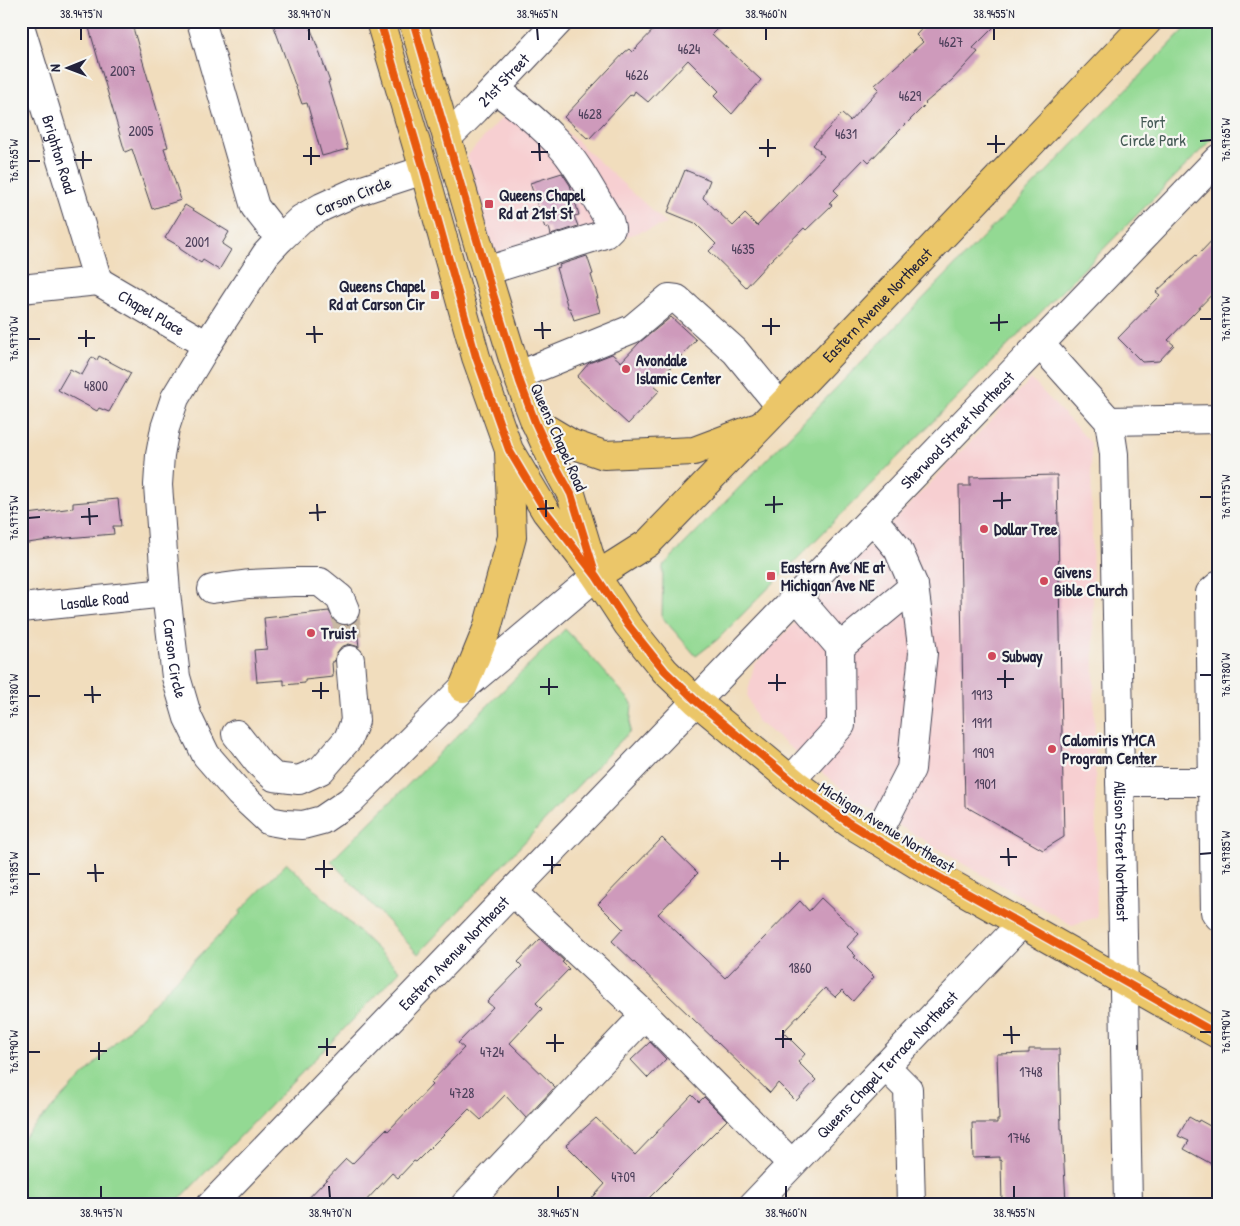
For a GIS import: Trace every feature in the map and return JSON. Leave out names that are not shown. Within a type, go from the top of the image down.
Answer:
[{"type":"main road","points":[[380,21],[476,357],[509,450],[546,512],[596,576]]},
{"type":"main road","name":"Queens Chapel Road","points":[[413,21],[518,376],[535,422],[571,494],[596,576]]},
{"type":"main road","name":"Eastern Avenue Northeast","points":[[596,576],[648,543],[1148,21]]},
{"type":"main road","points":[[535,422],[572,444],[604,455],[694,451],[772,415]]},
{"type":"main road","points":[[463,688],[487,629],[512,537],[509,450]]},
{"type":"main road","name":"Michigan Avenue Northeast","points":[[596,576],[628,626],[664,671],[696,701],[791,780],[849,823],[926,870],[1219,1035]]},
{"type":"street","points":[[201,21],[255,207],[280,239]]},
{"type":"street","name":"21st Street","points":[[447,138],[559,21]]},
{"type":"street","name":"Brighton Road","points":[[23,39],[98,281]]},
{"type":"street","points":[[486,271],[605,234],[611,228],[609,220],[572,161],[559,144],[519,106],[495,89]]},
{"type":"street","name":"Sherwood Street Northeast","points":[[696,701],[1219,158]]},
{"type":"street","name":"Carson Circle","points":[[424,170],[353,193],[322,206],[301,219],[266,254],[175,398],[165,428],[160,455],[158,485],[166,592],[176,677],[188,718],[206,755],[239,793],[269,821],[303,825],[322,820],[350,801],[463,688],[596,576]]},
{"type":"street","points":[[21,289],[98,281]]},
{"type":"street","name":"Chapel Place","points":[[98,281],[207,345]]},
{"type":"street","points":[[518,376],[632,329],[669,298],[677,300],[735,351],[772,415]]},
{"type":"street","points":[[1040,344],[1108,421],[1219,419]]},
{"type":"street","name":"Allison Street Northeast","points":[[1108,421],[1114,454],[1128,1205]]},
{"type":"street","points":[[872,518],[898,549],[914,586],[923,653],[911,769],[875,839]]},
{"type":"street","points":[[212,588],[249,584],[320,582],[340,598],[345,610]]},
{"type":"street","points":[[1219,585],[1210,593],[1215,912],[1219,918]]},
{"type":"street","points":[[840,647],[914,586]]},
{"type":"street","name":"Lasalle Road","points":[[21,608],[166,592]]},
{"type":"street","points":[[791,780],[841,726],[840,647],[796,596]]},
{"type":"street","points":[[236,734],[258,762],[274,777],[299,780],[321,770],[348,739],[356,722],[350,660]]},
{"type":"street","name":"Eastern Avenue Northeast","points":[[211,1205],[696,701]]},
{"type":"street","points":[[1120,782],[1213,782]]},
{"type":"street","points":[[513,892],[646,1015],[791,1164]]},
{"type":"street","name":"Queens Chapel Terrace Northeast","points":[[752,1205],[1021,924]]},
{"type":"street","points":[[465,1205],[646,1015]]},
{"type":"street","points":[[885,1066],[908,1089],[910,1205]]},
{"type":"shaded area","points":[[524,93],[667,224],[500,274],[467,156]]},
{"type":"shaded area","points":[[1031,379],[1091,443],[1097,917],[1072,925],[965,865],[855,799],[757,721],[747,696],[754,665]]},
{"type":"green space","name":"Fort Circle Park","points":[[1193,21],[1219,21],[1219,132],[718,639],[696,656],[662,617],[663,566]]},
{"type":"green space","points":[[565,629],[632,703],[630,731],[418,954],[331,861]]},
{"type":"green space","points":[[287,863],[400,971],[174,1205],[21,1205],[21,1140]]},
{"type":"building","points":[[87,21],[131,21],[168,147],[164,148],[181,200],[152,209],[132,149],[125,152]]},
{"type":"building","points":[[272,21],[308,21],[330,82],[328,82],[348,149],[322,156],[307,103],[302,104]]},
{"type":"building","points":[[662,21],[725,21],[712,34],[761,80],[732,114],[714,96],[719,91],[688,60],[648,102],[635,91],[589,139],[587,138],[564,117],[625,52],[629,49],[632,52]]},
{"type":"building","points":[[929,21],[1000,21],[973,48],[978,52],[952,80],[925,103],[869,162],[865,158],[834,190],[838,194],[829,203],[832,205],[806,230],[804,228],[746,287],[709,251],[716,244],[695,223],[668,212],[685,170],[710,180],[703,198],[733,226],[745,214],[757,226],[824,156],[813,145],[842,114],[850,121],[879,89],[875,85],[923,42],[916,35]]},
{"type":"building","points":[[562,173],[570,185],[579,215],[574,216],[578,226],[551,235],[549,227],[545,228],[530,183]]},
{"type":"building","points":[[185,205],[229,232],[222,244],[231,250],[219,270],[203,260],[201,263],[165,238]]},
{"type":"building","points":[[1219,233],[1219,287],[1168,340],[1174,345],[1159,361],[1142,362],[1118,338],[1160,295],[1156,292],[1197,256]]},
{"type":"building","points":[[587,256],[593,274],[591,275],[600,312],[574,320],[570,308],[568,308],[556,268],[560,267],[559,265]]},
{"type":"building","name":"Avondale Islamic Center","points":[[671,317],[696,340],[654,385],[660,390],[628,424],[577,377],[589,363],[612,354],[621,362],[640,342]]},
{"type":"building","points":[[99,356],[131,373],[109,412],[99,408],[97,411],[58,390],[70,369],[82,375],[92,357],[97,360]]},
{"type":"building","points":[[1057,475],[1064,837],[1043,850],[965,806],[959,486],[970,486],[970,477]]},
{"type":"building","points":[[118,499],[121,526],[113,526],[114,534],[21,544],[21,515],[73,508],[73,503]]},
{"type":"building","name":"Truist","points":[[329,611],[335,622],[343,625],[351,625],[356,621],[359,647],[349,644],[341,647],[336,654],[334,662],[332,662],[333,677],[305,680],[305,683],[284,685],[284,680],[257,682],[254,650],[267,649],[264,618]]},
{"type":"building","points":[[662,838],[698,873],[658,914],[725,978],[800,901],[809,911],[821,898],[859,934],[847,947],[874,977],[853,1001],[842,990],[835,997],[825,988],[783,1032],[805,1054],[798,1062],[816,1080],[796,1101],[778,1083],[770,1093],[612,941],[623,929],[598,904]]},
{"type":"building","points":[[540,939],[564,961],[562,962],[569,969],[536,1003],[542,1009],[510,1043],[555,1087],[526,1118],[505,1095],[481,1120],[469,1109],[416,1162],[414,1161],[398,1178],[392,1173],[362,1205],[302,1205],[346,1159],[352,1164],[386,1129],[388,1131],[432,1085],[430,1083],[464,1048],[458,1043],[493,1007],[487,1002],[522,966],[518,962]]},
{"type":"building","points":[[650,1042],[666,1059],[648,1078],[631,1060]]},
{"type":"building","points":[[1029,1049],[1059,1049],[1065,1205],[1002,1205],[1001,1160],[999,1161],[999,1157],[973,1158],[972,1123],[997,1123],[997,1120],[999,1120],[997,1054],[1029,1053]]},
{"type":"building","points":[[692,1095],[699,1102],[704,1097],[727,1120],[642,1205],[586,1205],[605,1184],[566,1145],[596,1118],[635,1155]]},
{"type":"building","points":[[1189,1117],[1198,1122],[1199,1120],[1219,1131],[1219,1168],[1184,1149],[1189,1141],[1178,1136]]},
{"type":"tunnel","points":[[345,610],[350,660]]},
{"type":"cycle path","points":[[380,21],[476,357],[509,450],[546,512],[596,576],[628,625],[665,671],[696,701],[796,784],[849,823],[926,870],[1219,1035]]},
{"type":"cycle path","points":[[413,21],[520,382],[535,422],[571,494],[594,569]]},
{"type":"place","name":"Queens Chapel Rd at 21st St","points":[[489,204]]},
{"type":"place","name":"Queens Chapel Rd at Carson Cir","points":[[435,295]]},
{"type":"place","name":"Avondale Islamic Center","points":[[626,369]]},
{"type":"place","name":"Dollar Tree","points":[[984,529]]},
{"type":"place","name":"Eastern Ave NE at Michigan Ave NE","points":[[771,576]]},
{"type":"place","name":"Givens Bible Church","points":[[1044,581]]},
{"type":"place","name":"Truist","points":[[311,633]]},
{"type":"place","name":"Subway","points":[[992,656]]},
{"type":"place","name":"Calomiris YMCA Program Center","points":[[1052,749]]}]
